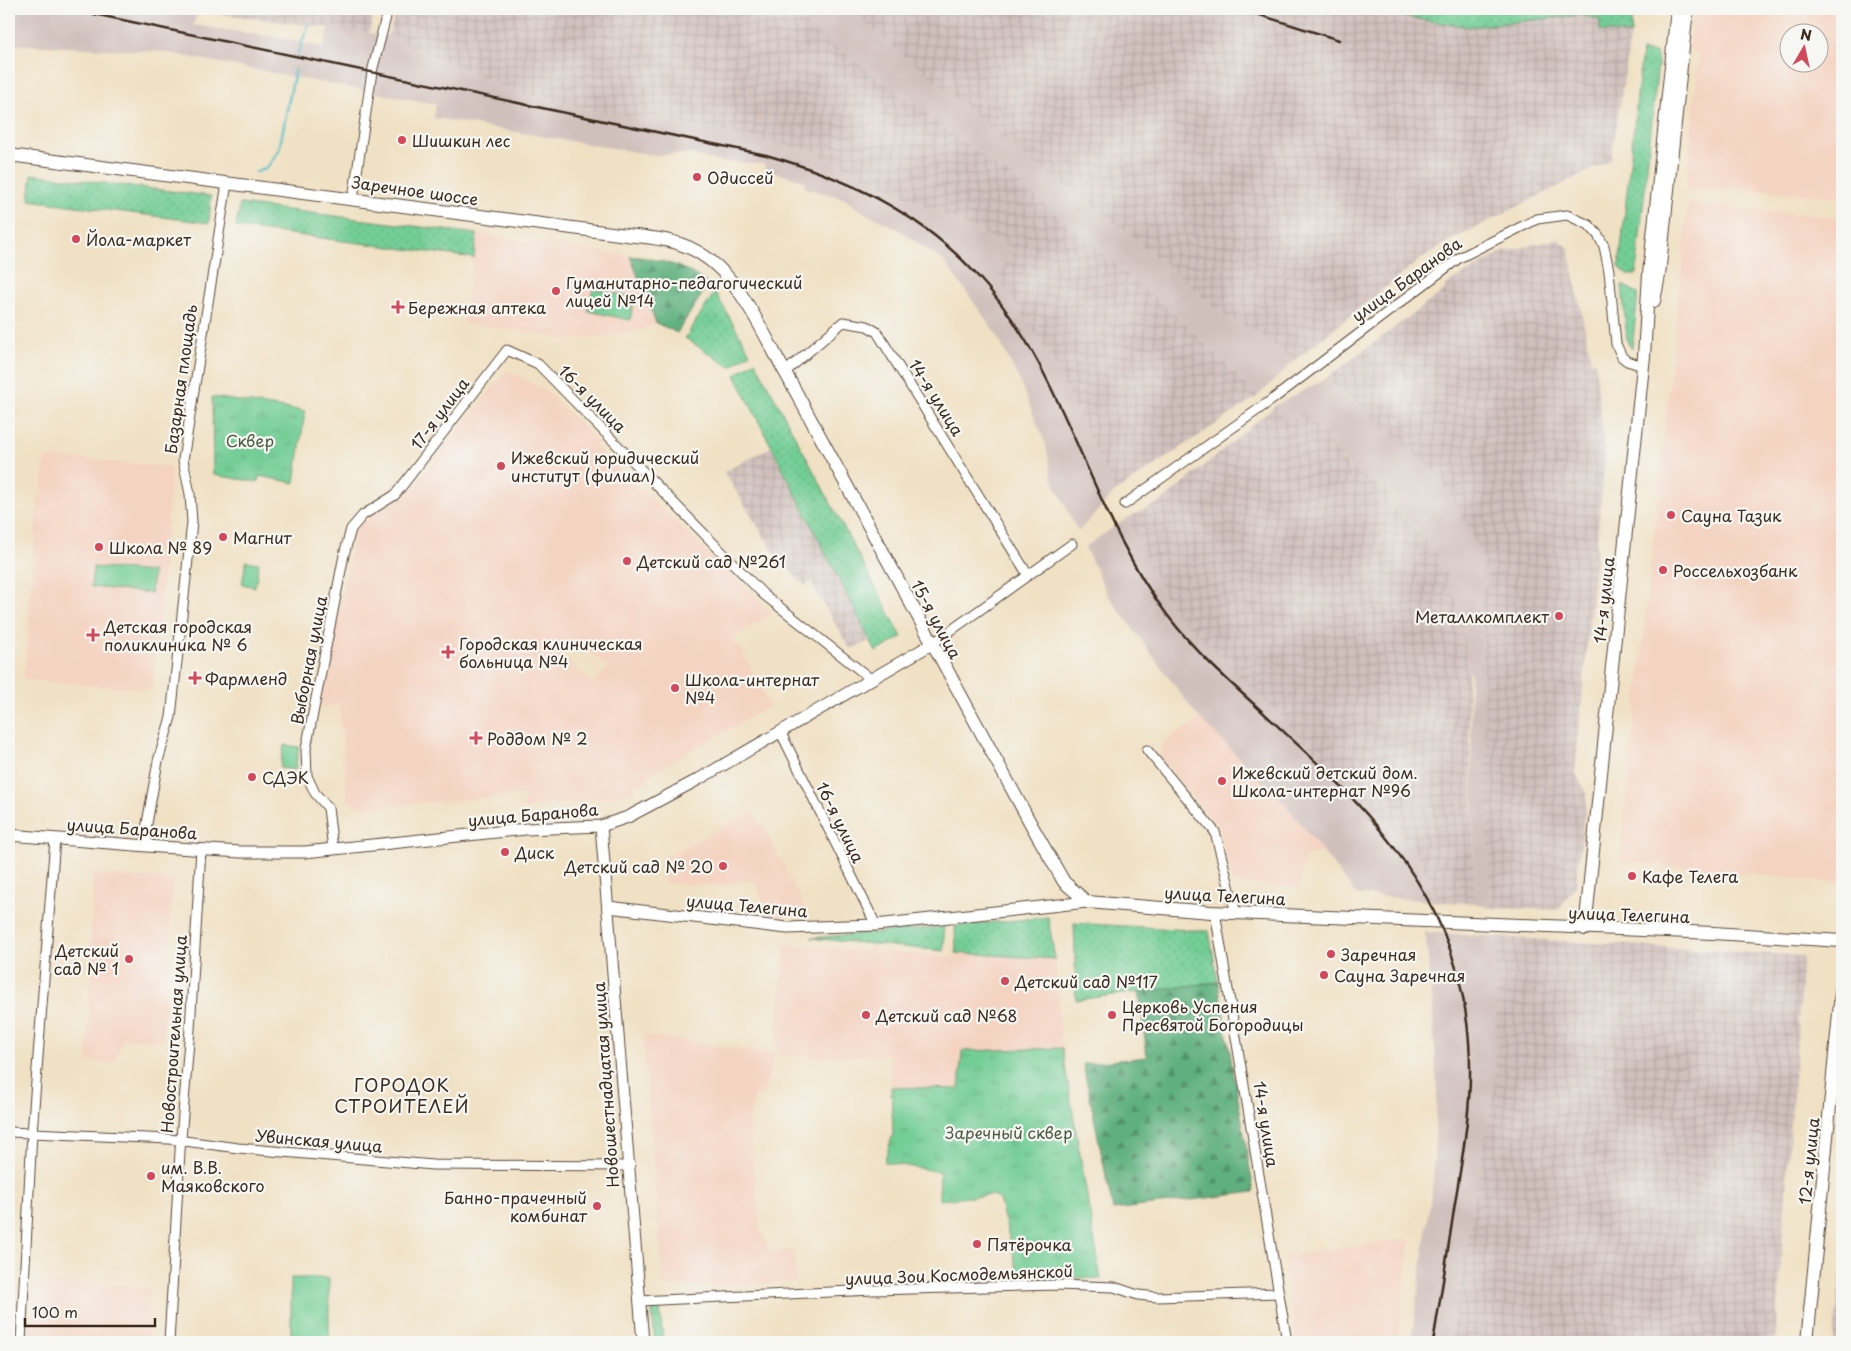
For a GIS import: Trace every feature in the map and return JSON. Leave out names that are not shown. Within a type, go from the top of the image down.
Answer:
[{"type":"main road","points":[[1654,275],[1678,9]]},
{"type":"main road","points":[[1654,275],[1686,9]]},
{"type":"main road","name":"Заречное шоссе","points":[[9,155],[353,198],[679,243],[717,264],[744,300],[769,344]]},
{"type":"main road","name":"14-я улица","points":[[1586,928],[1654,275]]},
{"type":"main road","name":"15-я улица","points":[[769,344],[1003,776],[1064,882],[1087,902]]},
{"type":"main road","name":"улица Телегина","points":[[1087,902],[1215,912],[1842,941]]},
{"type":"main road","name":"12-я улица","points":[[1807,1342],[1842,983]]},
{"type":"street","points":[[353,198],[372,72],[388,9]]},
{"type":"street","name":"Базарная площадь","points":[[149,846],[145,835],[158,761],[171,717],[192,522],[190,494],[182,460],[227,183]]},
{"type":"street","name":"улица Баранова","points":[[1125,504],[1273,399],[1459,258],[1537,219],[1567,215],[1588,225],[1598,235],[1604,246],[1609,271],[1616,344],[1622,357],[1627,361],[1644,361]]},
{"type":"street","name":"14-я улица","points":[[785,372],[842,322],[868,326],[877,332],[1028,576]]},
{"type":"street","name":"17-я улица","points":[[395,495],[508,350]]},
{"type":"street","name":"16-я улица","points":[[508,350],[538,364],[763,594],[871,679]]},
{"type":"street","name":"Выборная улица","points":[[333,848],[328,808],[315,793],[308,776],[306,748],[344,555],[351,529],[363,515],[395,495]]},
{"type":"street","name":"улица Баранова","points":[[9,835],[149,846],[275,852],[526,829],[601,826],[637,812],[699,779],[932,644],[1072,544]]},
{"type":"street","name":"16-я улица","points":[[780,731],[876,925]]},
{"type":"street","points":[[1147,750],[1215,832],[1236,913]]},
{"type":"street","name":"Новошестнадцатая улица","points":[[601,826],[643,1342]]},
{"type":"street","points":[[21,1342],[32,1133],[55,839]]},
{"type":"street","name":"Новостроительная улица","points":[[169,1342],[201,849]]},
{"type":"street","name":"улица Телегина","points":[[608,907],[787,928],[876,925],[1087,902]]},
{"type":"street","name":"14-я улица","points":[[1215,912],[1287,1342]]},
{"type":"street","name":"Увинская улица","points":[[9,1132],[181,1140],[233,1147],[434,1165],[628,1166]]},
{"type":"street","name":"улица Зои Космодемьянской","points":[[639,1301],[1049,1285],[1114,1287],[1138,1295],[1157,1297],[1279,1293]]},
{"type":"shaded area","points":[[9,9],[182,9],[198,12],[193,25],[286,39],[323,48],[329,27],[388,36],[507,89],[603,113],[663,120],[815,152],[1014,249],[997,277],[1053,361],[1115,492],[1078,532],[1052,478],[1046,445],[1017,375],[995,332],[944,261],[898,229],[865,213],[843,198],[805,188],[803,180],[766,170],[764,164],[723,162],[689,154],[653,155],[434,118],[436,104],[163,52],[9,44]]},
{"type":"shaded area","points":[[182,9],[375,9],[369,33]]},
{"type":"shaded area","points":[[397,9],[785,9],[1014,178],[1183,321],[1258,396],[1115,492],[1053,361],[997,277],[1014,249],[815,152],[663,120],[603,113],[507,89],[388,36]]},
{"type":"shaded area","points":[[785,9],[848,9],[1030,161],[1116,223],[1226,317],[1262,335],[1293,362],[1258,396],[1183,321],[1014,178]]},
{"type":"shaded area","points":[[848,9],[1385,9],[1385,14],[1469,27],[1581,15],[1600,21],[1601,31],[1631,34],[1611,160],[1445,243],[1413,265],[1293,362],[1262,335],[1226,317],[1116,223],[1030,161]]},
{"type":"shaded area","points":[[1692,9],[1842,9],[1842,198],[1730,187],[1728,191],[1686,188],[1699,55],[1689,47]]},
{"type":"shaded area","points":[[1688,204],[1842,218],[1842,883],[1620,861]]},
{"type":"shaded area","name":"Гуманитарно-педагогический лицей №14","points":[[477,234],[630,256],[656,323],[640,330],[575,340],[463,323]]},
{"type":"shaded area","points":[[1558,239],[1569,248],[1591,361],[1595,361],[1605,457],[1575,772],[1587,794],[1576,884],[1559,910],[1490,908],[1481,587],[1489,585],[1359,405],[1325,379],[1445,290],[1445,285],[1503,252]]},
{"type":"shaded area","points":[[507,370],[546,391],[599,442],[595,446],[772,613],[732,639],[742,650],[770,706],[649,774],[642,785],[635,782],[632,793],[524,809],[523,801],[526,800],[525,794],[367,808],[347,800],[339,705],[319,707],[353,536],[360,520],[404,496]],"holes":[[[576,640],[609,668],[594,683],[561,656]]]},
{"type":"shaded area","points":[[1325,379],[1396,436],[1441,478],[1477,545],[1490,585],[1481,587],[1490,908],[1475,903],[1470,673],[1467,670],[1463,611],[1457,605],[1460,602],[1447,588],[1453,581],[1436,563],[1442,558],[1390,501],[1394,496],[1354,469],[1352,471],[1325,434],[1302,412],[1288,422],[1276,405]]},
{"type":"shaded area","points":[[1276,405],[1288,422],[1302,412],[1325,434],[1351,471],[1354,469],[1394,497],[1390,502],[1442,558],[1436,563],[1453,581],[1463,611],[1467,670],[1470,673],[1468,674],[1475,903],[1440,902],[1414,849],[1171,610],[1127,518],[1162,501]]},
{"type":"shaded area","points":[[771,447],[870,641],[850,649],[811,582],[805,586],[777,557],[724,472]]},
{"type":"shaded area","name":"Школа № 89","points":[[57,457],[171,467],[161,606],[151,690],[24,680],[38,494],[42,494],[45,458]]},
{"type":"shaded area","points":[[1127,518],[1171,610],[1414,849],[1440,902],[1356,894],[1286,805],[1195,713],[1108,595],[1085,547]]},
{"type":"shaded area","name":"Ижевский детский дом. Школа-интернат №96","points":[[1201,718],[1286,805],[1323,852],[1305,857],[1299,888],[1232,883],[1219,828],[1160,758],[1160,749],[1166,741]]},
{"type":"shaded area","name":"Детский сад № 20","points":[[751,812],[754,813],[778,854],[809,915],[770,917],[755,881],[714,886],[666,883],[662,859]]},
{"type":"shaded area","name":"Детский сад № 1","points":[[93,874],[173,880],[163,1041],[124,1038],[113,1063],[87,1062]]},
{"type":"shaded area","points":[[1425,932],[1496,937],[1496,1076],[1449,1342],[1411,1342],[1433,1181],[1437,1092],[1432,994]]},
{"type":"shaded area","points":[[1496,937],[1803,956],[1775,1342],[1449,1342],[1496,1076]]},
{"type":"shaded area","name":"Детский сад №68","points":[[785,945],[867,951],[869,946],[875,946],[875,951],[955,958],[956,953],[1055,959],[1062,1048],[962,1051],[959,1089],[891,1087],[890,1055],[824,1057],[775,1054]]},
{"type":"shaded area","points":[[643,1035],[775,1054],[763,1095],[757,1094],[748,1119],[760,1229],[769,1251],[794,1251],[796,1282],[663,1287]]},
{"type":"shaded area","points":[[1410,1239],[1397,1342],[1296,1342],[1283,1256]]},
{"type":"shaded area","points":[[1842,1263],[1842,1342],[1833,1342],[1836,1318]]},
{"type":"shaded area","points":[[32,1282],[150,1288],[148,1342],[30,1342]]},
{"type":"green space","points":[[1385,9],[1562,9],[1632,12],[1631,34],[1600,31],[1600,20],[1581,15],[1469,27],[1385,14]]},
{"type":"green space","points":[[1642,51],[1656,53],[1658,62],[1636,275],[1628,275],[1619,267]]},
{"type":"green space","points":[[32,174],[211,196],[209,223],[29,200]]},
{"type":"green space","points":[[240,204],[477,234],[474,258],[236,227]]},
{"type":"green space","points":[[630,256],[672,264],[691,272],[708,285],[677,333],[656,323]]},
{"type":"green space","points":[[1622,285],[1638,293],[1632,349],[1627,340]]},
{"type":"green space","points":[[593,289],[635,297],[630,320],[588,311]]},
{"type":"green space","points":[[715,292],[750,353],[730,367],[685,338]]},
{"type":"green space","points":[[755,361],[902,637],[876,652],[735,375]]},
{"type":"green space","name":"Сквер","points":[[212,397],[305,411],[295,483],[259,476],[258,482],[213,475]]},
{"type":"green space","points":[[246,561],[259,563],[255,587],[242,584]]},
{"type":"green space","points":[[93,567],[153,572],[151,593],[91,587]]},
{"type":"green space","points":[[284,745],[299,747],[295,770],[280,768]]},
{"type":"green space","points":[[1048,917],[1055,959],[956,953],[955,926]]},
{"type":"green space","points":[[1074,923],[1209,931],[1218,982],[1076,1000]]},
{"type":"green space","points":[[944,927],[944,951],[811,938]]},
{"type":"green space","points":[[1218,982],[1254,1192],[1113,1210],[1083,1064],[1147,1057],[1139,992]]},
{"type":"green space","name":"Заречный сквер","points":[[1062,1048],[1101,1279],[1019,1275],[999,1199],[991,1195],[939,1200],[940,1172],[884,1162],[893,1134],[891,1087],[959,1089],[962,1051]]},
{"type":"green space","points":[[291,1278],[329,1278],[329,1342],[291,1342]]},
{"type":"green space","points":[[660,1306],[663,1342],[655,1342],[652,1311]]},
{"type":"waterway","points":[[298,53],[309,24]]},
{"type":"waterway","points":[[256,172],[267,168],[279,150],[295,70]]},
{"type":"railway","points":[[70,9],[766,155],[796,164],[853,186],[906,215],[931,232],[954,252],[976,274],[1007,313],[1034,354],[1117,532],[1141,575],[1168,616],[1210,663],[1317,763],[1375,824],[1423,890],[1442,928],[1456,968],[1463,999],[1468,1029],[1470,1086],[1464,1142],[1433,1342]]},
{"type":"railway","points":[[1241,9],[1339,40]]},
{"type":"place","name":"Шишкин лес","points":[[402,140]]},
{"type":"place","name":"Одиссей","points":[[697,177]]},
{"type":"place","name":"Йола-маркет","points":[[76,239]]},
{"type":"place","name":"Гуманитарно-педагогический лицей №14","points":[[556,291]]},
{"type":"place","name":"Бережная аптека","points":[[398,307]]},
{"type":"place","name":"Ижевский юридический институт (филиал)","points":[[501,466]]},
{"type":"place","name":"Сауна Тазик","points":[[1671,515]]},
{"type":"place","name":"Магнит","points":[[223,537]]},
{"type":"place","name":"Школа № 89","points":[[99,547]]},
{"type":"place","name":"Детский сад №261","points":[[627,561]]},
{"type":"place","name":"Россельхозбанк","points":[[1663,570]]},
{"type":"place","name":"Металлкомплект","points":[[1559,616]]},
{"type":"place","name":"Детская городская поликлиника № 6","points":[[93,635]]},
{"type":"place","name":"Городская клиническая больница №4","points":[[448,652]]},
{"type":"place","name":"Фармленд","points":[[195,678]]},
{"type":"place","name":"Школа-интернат №4","points":[[675,688]]},
{"type":"place","name":"Роддом № 2","points":[[476,738]]},
{"type":"place","name":"СДЭК","points":[[252,777]]},
{"type":"place","name":"Ижевский детский дом. Школа-интернат №96","points":[[1222,781]]},
{"type":"place","name":"Диск","points":[[505,852]]},
{"type":"place","name":"Детский сад № 20","points":[[723,866]]},
{"type":"place","name":"Кафе Телега","points":[[1632,876]]},
{"type":"place","name":"Заречная","points":[[1331,954]]},
{"type":"place","name":"Детский сад № 1","points":[[129,959]]},
{"type":"place","name":"Сауна Заречная","points":[[1324,975]]},
{"type":"place","name":"Детский сад №117","points":[[1005,981]]},
{"type":"place","name":"Детский сад №68","points":[[866,1015]]},
{"type":"place","name":"Церковь Успения Пресвятой Богородицы","points":[[1112,1015]]},
{"type":"place","name":"им. В.В. Маяковского","points":[[151,1176]]},
{"type":"place","name":"Банно-прачечный комбинат","points":[[597,1206]]},
{"type":"place","name":"Пятёрочка","points":[[977,1244]]},
{"type":"district","name":"ГОРОДОК СТРОИТЕЛЕЙ","points":[[402,1094]]}]
